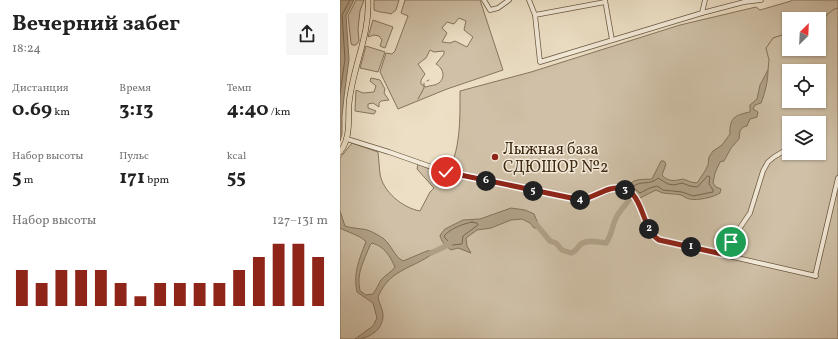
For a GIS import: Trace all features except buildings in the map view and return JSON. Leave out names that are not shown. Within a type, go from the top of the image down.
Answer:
[{"type":"main road","points":[[340,152],[347,139],[351,89],[367,20],[368,0]]},
{"type":"street","points":[[484,0],[490,10],[498,8],[509,0]]},
{"type":"street","points":[[529,0],[535,15],[540,62],[702,12],[744,2],[761,0]]},
{"type":"street","points":[[702,12],[705,0]]},
{"type":"street","points":[[535,15],[605,1],[612,40]]},
{"type":"street","points":[[347,139],[446,172],[574,199],[587,199],[610,189],[627,190],[640,203],[650,231],[653,236],[659,240],[816,276],[838,178]]},
{"type":"street","points":[[722,254],[750,213],[763,171],[768,162],[782,152]]},
{"type":"shaded area","points":[[356,0],[364,0],[360,11],[358,29],[359,41],[356,45],[352,45],[348,16]]},
{"type":"shaded area","points":[[374,0],[399,0],[396,10],[391,14],[374,10]]},
{"type":"shaded area","points":[[405,0],[480,0],[503,70],[447,89],[398,109],[380,72],[386,53],[392,54],[395,51],[408,16],[401,13]],"holes":[[[459,18],[466,21],[464,30],[473,37],[467,47],[455,41],[450,43],[442,42],[447,33],[442,28],[447,22],[454,24]],[[430,50],[434,52],[444,51],[444,54],[436,64],[442,70],[443,75],[439,83],[426,87],[421,84],[421,80],[425,74],[418,64],[426,58]]]},
{"type":"shaded area","points":[[792,0],[838,0],[838,339],[340,339],[340,158],[352,143],[378,152],[380,174],[389,193],[401,203],[420,211],[430,192],[434,188],[417,169],[418,164],[446,176],[455,156],[459,135],[460,91],[531,72],[680,25],[756,7],[760,10]]},
{"type":"shaded area","points":[[373,20],[393,27],[385,48],[380,46],[382,40],[379,36],[374,35],[368,37]]},
{"type":"shaded area","points":[[366,46],[385,52],[378,72],[360,68]]},
{"type":"shaded area","points":[[371,78],[380,80],[385,89],[384,93],[389,100],[381,101],[379,103],[379,107],[373,103],[368,104],[368,108],[376,111],[374,114],[355,111],[356,90],[363,93],[374,92],[376,86],[370,81]]},
{"type":"water","points":[[340,0],[354,0],[346,16],[349,59],[342,116],[342,134],[340,141]]},
{"type":"water","points":[[768,70],[766,87],[761,103],[755,105],[753,109],[758,112],[757,117],[750,119],[747,126],[743,127],[740,131],[739,139],[731,148],[724,161],[720,162],[715,173],[713,183],[716,187],[721,189],[720,193],[701,199],[687,199],[681,195],[659,192],[656,190],[640,198],[628,189],[635,181],[641,179],[652,179],[661,161],[664,161],[666,164],[662,175],[667,179],[683,179],[697,183],[708,165],[709,157],[713,151],[722,145],[730,134],[731,124],[734,118],[740,114],[750,112],[750,105],[757,99],[760,85]]},
{"type":"water","points":[[511,208],[525,210],[534,214],[540,228],[534,228],[530,223],[522,219],[511,220],[491,228],[477,230],[466,238],[467,246],[471,253],[458,248],[451,250],[441,240],[440,235],[445,229],[463,220],[480,219]]},
{"type":"water","points":[[340,211],[345,226],[373,232],[384,239],[397,256],[403,261],[427,251],[437,250],[421,261],[396,274],[383,287],[378,297],[383,313],[382,321],[378,330],[365,338],[355,339],[373,326],[377,318],[373,303],[357,292],[357,267],[366,242],[358,236],[340,228]],"holes":[[[372,243],[376,244],[386,252],[395,267],[381,280],[373,294],[366,295],[360,291],[359,278],[363,262],[370,245]]]},
{"type":"waterway","points":[[826,16],[838,8]]},
{"type":"waterway","points":[[768,70],[769,60],[766,48],[773,38],[782,35]]},
{"type":"waterway","points":[[418,99],[424,88],[424,83]]},
{"type":"waterway","points":[[535,223],[550,241],[556,243],[562,250],[571,253],[584,242],[594,241],[606,243],[610,237],[617,216],[632,195]]},
{"type":"waterway","points":[[431,253],[451,242]]},
{"type":"place","name":"Лыжная база СДЮШОР №2","points":[[495,157]]},
{"type":"route","points":[[446,172],[511,187],[581,200],[610,189],[627,190],[640,203],[650,231],[653,236],[659,240],[722,254],[731,242]]}]
